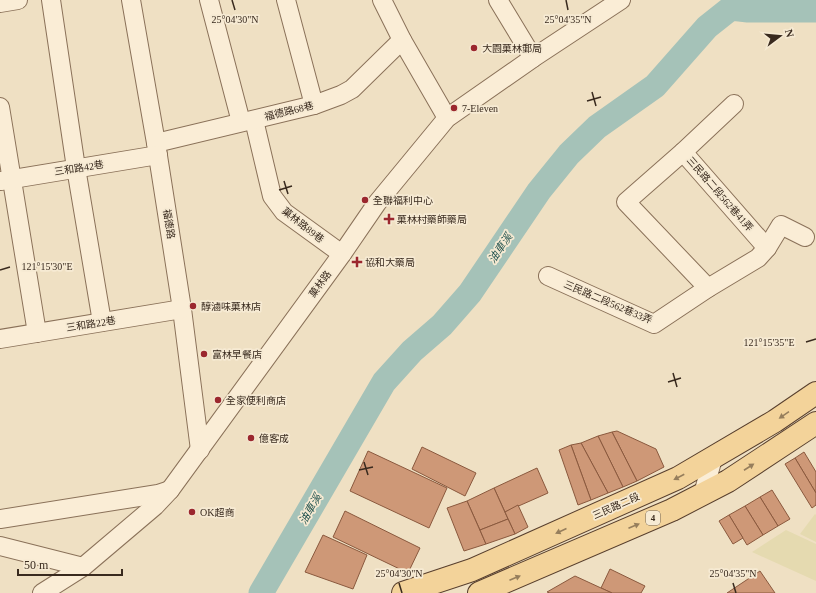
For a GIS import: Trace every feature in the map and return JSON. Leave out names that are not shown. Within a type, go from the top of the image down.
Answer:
[{"type":"main road","name":"三民路二段","points":[[404,593],[479,567],[678,478],[775,421],[816,393]]},
{"type":"main road","name":"4","points":[[479,593],[672,510],[728,481],[816,423]]},
{"type":"street","points":[[0,3],[18,0]]},
{"type":"street","points":[[51,0],[76,168],[102,322]]},
{"type":"street","name":"福德路","points":[[131,0],[157,149],[182,309],[200,450]]},
{"type":"street","name":"菓林路89巷","points":[[209,0],[272,196],[284,212],[342,254]]},
{"type":"street","points":[[286,0],[314,105]]},
{"type":"street","points":[[382,0],[402,40],[447,118]]},
{"type":"street","points":[[498,0],[533,58]]},
{"type":"street","name":"菓林路","points":[[42,593],[83,567],[155,506],[170,490],[342,254],[377,203],[447,118],[533,58],[621,0]]},
{"type":"street","name":"福德路68巷","points":[[157,149],[248,121],[314,105],[341,95],[352,89],[402,40]]},
{"type":"street","points":[[683,152],[734,104]]},
{"type":"street","points":[[0,107],[6,180],[37,333]]},
{"type":"street","name":"三和路42巷","points":[[6,180],[76,168],[157,149]]},
{"type":"street","name":"三民路二段562巷41弄","points":[[708,288],[626,202],[683,152],[767,248]]},
{"type":"street","name":"三民路二段562巷33弄","points":[[548,276],[654,324],[708,288],[758,258],[767,248],[782,225],[805,237]]},
{"type":"street","name":"三和路22巷","points":[[0,339],[182,309]]},
{"type":"street","points":[[703,494],[713,458]]},
{"type":"street","points":[[0,519],[158,494],[170,490]]},
{"type":"street","points":[[0,546],[83,567]]},
{"type":"shaded area","points":[[815,514],[816,515],[816,542],[800,534]]},
{"type":"shaded area","points":[[786,530],[816,544],[816,581],[752,552]]},
{"type":"building","points":[[617,431],[656,449],[664,467],[637,481],[612,432]]},
{"type":"building","points":[[612,432],[637,481],[623,487],[598,436]]},
{"type":"building","points":[[598,436],[623,487],[608,493],[581,443]]},
{"type":"building","points":[[581,443],[608,493],[591,500],[571,445]]},
{"type":"building","points":[[571,445],[591,500],[578,505],[559,450]]},
{"type":"building","points":[[422,447],[476,473],[465,496],[412,469]]},
{"type":"building","points":[[368,451],[447,488],[429,528],[350,491]]},
{"type":"building","points":[[804,452],[816,472],[816,493],[795,458]]},
{"type":"building","points":[[795,458],[816,493],[816,505],[812,508],[785,464]]},
{"type":"building","points":[[537,468],[548,493],[505,512],[494,488]]},
{"type":"building","points":[[494,488],[508,519],[480,530],[467,501]]},
{"type":"building","points":[[772,490],[790,519],[778,526],[760,497]]},
{"type":"building","points":[[760,497],[778,526],[763,535],[745,506]]},
{"type":"building","points":[[467,501],[486,544],[464,551],[447,508]]},
{"type":"building","points":[[518,505],[528,527],[515,534],[505,512]]},
{"type":"building","points":[[745,506],[763,535],[747,545],[729,515]]},
{"type":"building","points":[[345,511],[420,548],[408,573],[333,537]]},
{"type":"building","points":[[729,515],[743,538],[733,544],[719,521]]},
{"type":"building","points":[[508,519],[515,534],[486,544],[480,530]]},
{"type":"building","points":[[323,535],[367,555],[353,589],[305,572]]},
{"type":"building","points":[[610,569],[645,586],[641,593],[612,593],[601,588]]},
{"type":"building","points":[[760,571],[775,593],[727,593]]},
{"type":"building","points":[[575,576],[612,593],[547,592]]},
{"type":"waterway","name":"油車溪","points":[[261,593],[384,382],[412,351],[442,325],[470,293],[539,191],[569,154],[597,127],[655,86],[707,27],[731,8],[748,10],[816,10]]},
{"type":"place","name":"大園菓林郵局","points":[[474,48]]},
{"type":"place","name":"7-Eleven","points":[[454,108]]},
{"type":"place","name":"全聯福利中心","points":[[365,200]]},
{"type":"place","name":"菓林村藥師藥局","points":[[389,219]]},
{"type":"place","name":"協和大藥局","points":[[357,262]]},
{"type":"place","name":"醇滷味菓林店","points":[[193,306]]},
{"type":"place","name":"富林早餐店","points":[[204,354]]},
{"type":"place","name":"全家便利商店","points":[[218,400]]},
{"type":"place","name":"億客成","points":[[251,438]]},
{"type":"place","name":"OK超商","points":[[192,512]]}]
